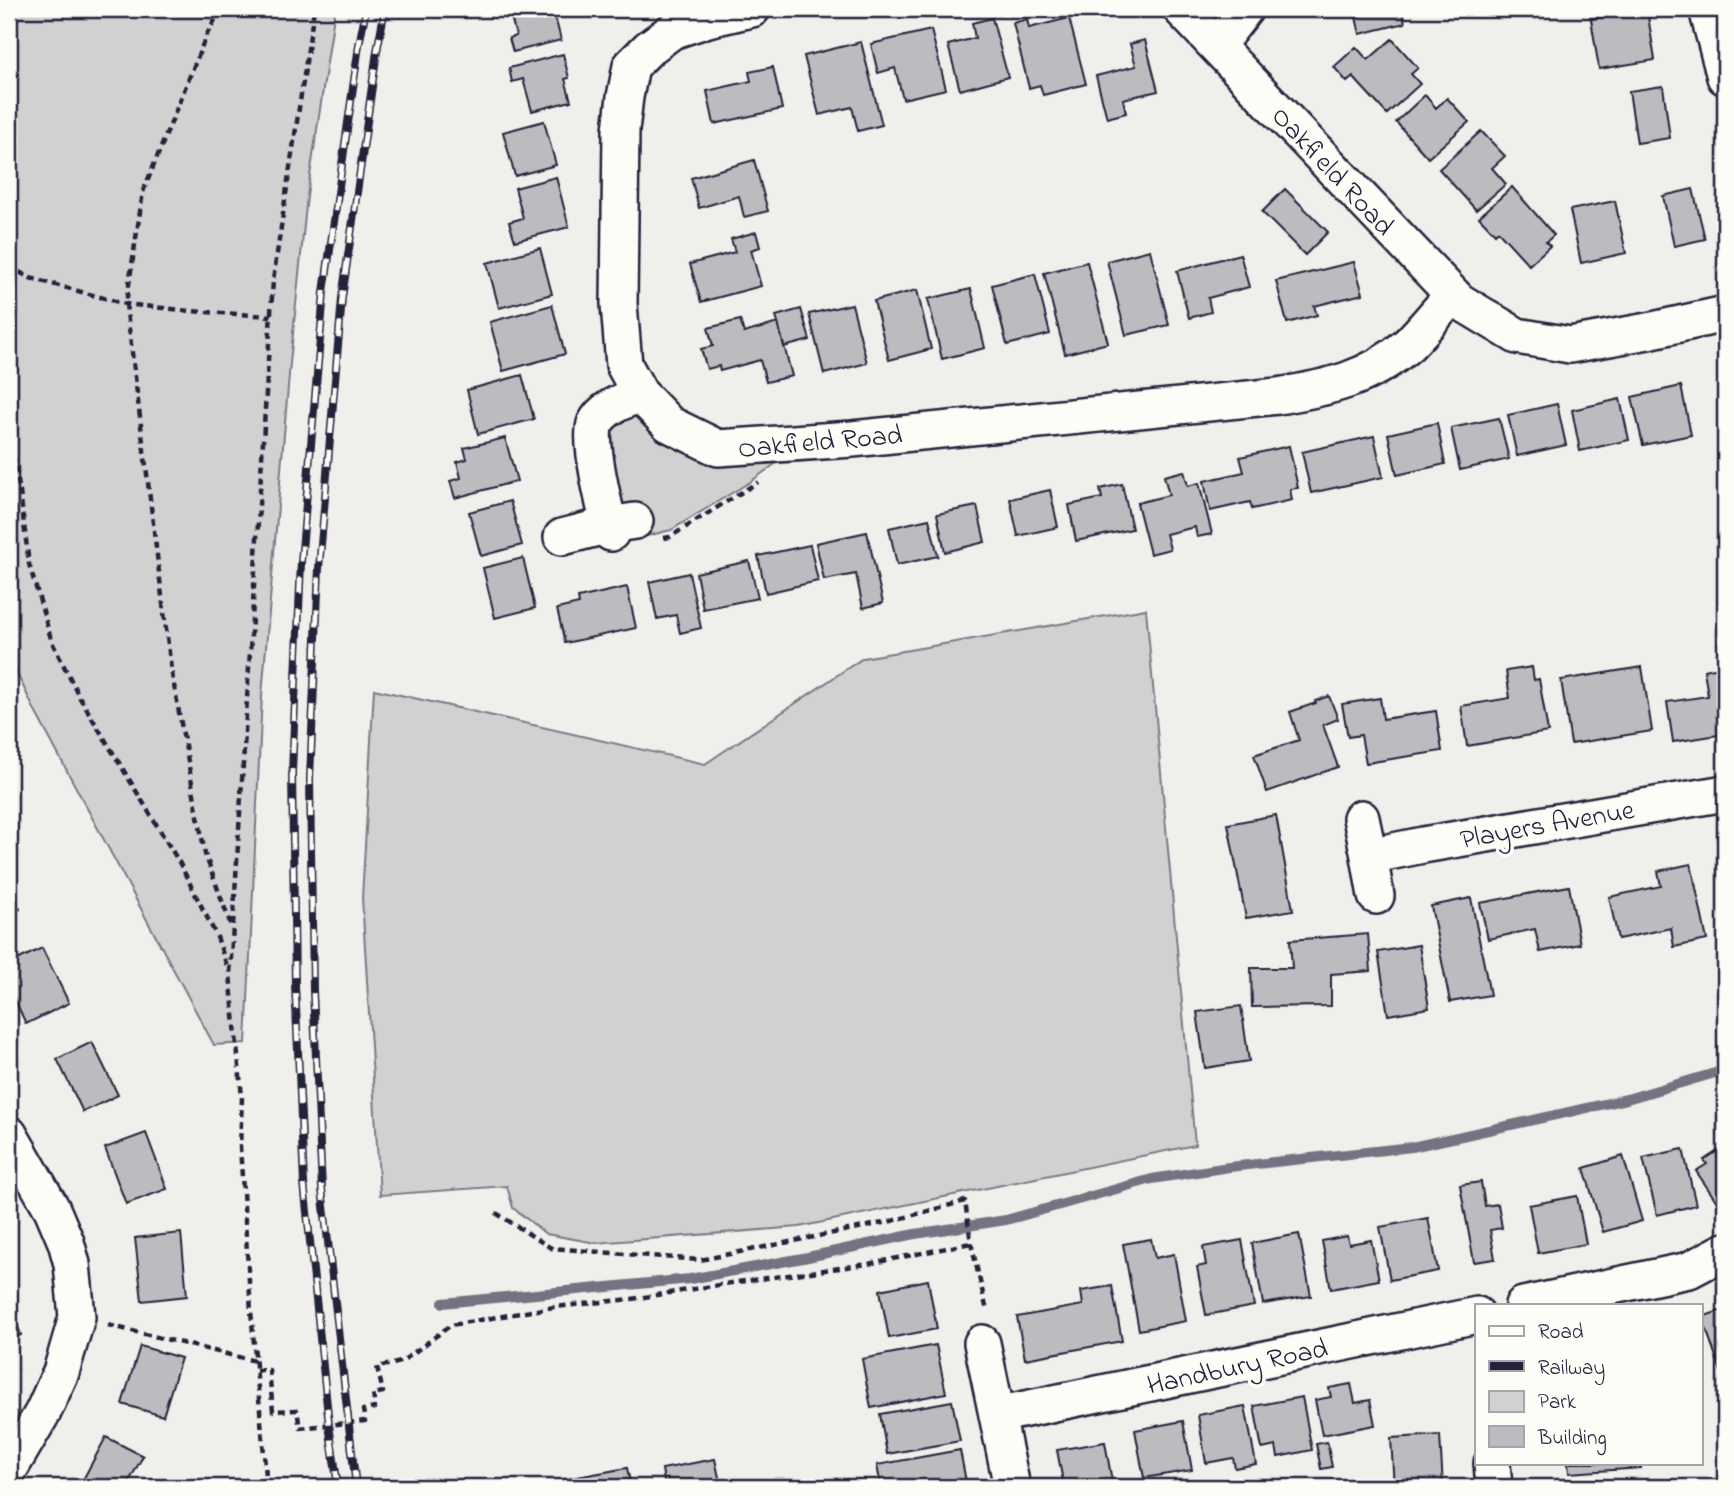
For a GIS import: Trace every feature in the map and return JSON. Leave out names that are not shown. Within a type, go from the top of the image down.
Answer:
[{"type":"street","name":"Oakfield Road","points":[[752,9],[672,31],[649,48],[631,66],[621,130],[618,304],[624,365],[640,394],[669,424],[718,448],[865,437],[1278,396],[1317,389],[1347,381],[1380,367],[1409,344],[1453,295]]},
{"type":"street","name":"Oakfield Road","points":[[1181,9],[1459,302],[1517,336],[1570,345],[1725,314]]},
{"type":"street","points":[[1217,45],[1245,9]]},
{"type":"street","points":[[1707,9],[1725,77]]},
{"type":"street","points":[[562,537],[619,527],[594,445],[595,425],[610,407],[640,394]]},
{"type":"street","name":"Players Avenue","points":[[1369,856],[1725,793]]},
{"type":"street","points":[[1361,818],[1376,896]]},
{"type":"street","points":[[9,1134],[52,1209],[66,1242],[72,1264],[77,1317],[61,1372],[44,1412],[9,1470]]},
{"type":"street","points":[[1528,1304],[1689,1270],[1725,1251]]},
{"type":"street","name":"Handbury Road","points":[[997,1415],[1475,1315]]},
{"type":"street","points":[[982,1343],[1012,1487]]},
{"type":"street","points":[[1492,1464],[1494,1487]]},
{"type":"path","points":[[221,9],[206,36],[143,192],[126,304],[171,669],[205,855],[232,930]]},
{"type":"path","points":[[267,1487],[240,1147],[242,1097],[230,974],[273,280],[314,9]]},
{"type":"path","points":[[9,265],[30,278],[126,304],[190,312],[271,316]]},
{"type":"path","points":[[9,432],[29,564],[52,642],[80,698],[179,862],[217,937],[230,974]]},
{"type":"path","points":[[619,527],[631,545],[670,537],[766,477]]},
{"type":"path","points":[[496,1213],[551,1248],[700,1260],[888,1222],[965,1201],[971,1243],[988,1317],[982,1343]]},
{"type":"path","points":[[256,1370],[269,1370],[272,1411],[297,1410],[300,1428],[355,1423],[365,1420],[363,1410],[375,1408],[373,1394],[383,1392],[377,1367],[404,1360],[451,1325],[554,1307],[632,1299],[868,1264],[971,1243]]},
{"type":"path","points":[[77,1317],[255,1361]]},
{"type":"green space","points":[[9,9],[335,9],[307,196],[290,363],[262,695],[246,1043],[214,1045],[36,713],[9,657]]},
{"type":"green space","points":[[620,410],[644,421],[785,457],[750,482],[671,530],[643,537],[640,506],[621,504],[604,426]]},
{"type":"green space","points":[[1146,609],[1195,1145],[799,1227],[596,1243],[546,1234],[513,1208],[507,1186],[380,1195],[362,898],[374,689],[705,764],[863,658]]},
{"type":"building","points":[[509,9],[553,9],[561,40],[513,52],[509,38],[516,36]]},
{"type":"building","points":[[1354,9],[1402,9],[1405,23],[1360,34]]},
{"type":"building","points":[[1647,10],[1655,60],[1599,69],[1591,19]]},
{"type":"building","points":[[992,18],[1008,77],[960,90],[948,45],[975,38],[972,23]]},
{"type":"building","points":[[1069,18],[1086,84],[1043,95],[1040,85],[1029,88],[1013,23],[1027,19],[1029,28]]},
{"type":"building","points":[[931,30],[946,89],[903,99],[895,68],[878,73],[871,44]]},
{"type":"building","points":[[1392,39],[1418,68],[1411,74],[1420,84],[1387,114],[1353,77],[1347,82],[1334,67],[1356,47],[1368,60]]},
{"type":"building","points":[[1145,40],[1158,91],[1123,99],[1126,113],[1107,118],[1096,76],[1136,66],[1130,44]]},
{"type":"building","points":[[861,42],[882,125],[858,131],[852,107],[819,115],[804,56]]},
{"type":"building","points":[[563,54],[569,78],[565,79],[571,101],[532,111],[523,79],[512,82],[509,68]]},
{"type":"building","points":[[773,67],[782,109],[714,124],[707,91],[751,81],[749,72]]},
{"type":"building","points":[[1663,86],[1670,138],[1637,143],[1629,91]]},
{"type":"building","points":[[1425,95],[1436,108],[1447,98],[1469,122],[1428,158],[1396,122]]},
{"type":"building","points":[[544,121],[556,165],[515,176],[503,132]]},
{"type":"building","points":[[1481,131],[1505,156],[1492,168],[1506,184],[1476,210],[1439,169]]},
{"type":"building","points":[[754,160],[768,211],[744,217],[739,196],[699,208],[691,178]]},
{"type":"building","points":[[556,177],[569,227],[515,241],[509,222],[523,218],[515,188]]},
{"type":"building","points":[[1512,187],[1554,235],[1546,242],[1550,246],[1529,265],[1498,231],[1495,234],[1479,217]]},
{"type":"building","points":[[1285,189],[1328,232],[1305,255],[1262,212]]},
{"type":"building","points":[[1693,189],[1705,239],[1674,246],[1663,196]]},
{"type":"building","points":[[1615,201],[1626,253],[1581,263],[1570,210]]},
{"type":"building","points":[[756,232],[760,247],[751,250],[761,286],[701,302],[690,264],[735,252],[731,239]]},
{"type":"building","points":[[540,248],[552,294],[499,308],[487,263]]},
{"type":"building","points":[[1150,250],[1169,325],[1126,335],[1107,261]]},
{"type":"building","points":[[1240,254],[1249,287],[1208,298],[1211,312],[1189,318],[1177,271]]},
{"type":"building","points":[[1087,262],[1108,343],[1065,354],[1044,273]]},
{"type":"building","points":[[1354,262],[1363,294],[1314,306],[1317,315],[1287,323],[1276,281]]},
{"type":"building","points":[[1035,274],[1050,334],[1007,345],[992,285]]},
{"type":"building","points":[[971,289],[985,348],[942,359],[928,299]]},
{"type":"building","points":[[917,290],[931,349],[889,360],[874,301]]},
{"type":"building","points":[[852,304],[867,363],[824,374],[809,314]]},
{"type":"building","points":[[552,305],[565,354],[503,371],[490,322]]},
{"type":"building","points":[[801,309],[810,340],[784,347],[776,316]]},
{"type":"building","points":[[740,320],[744,333],[778,323],[792,376],[766,382],[760,360],[720,371],[719,366],[707,369],[701,349],[713,346],[708,328]]},
{"type":"building","points":[[522,375],[534,419],[478,434],[467,390]]},
{"type":"building","points":[[1681,386],[1691,435],[1643,445],[1632,397]]},
{"type":"building","points":[[1620,399],[1629,440],[1580,451],[1572,410]]},
{"type":"building","points":[[1557,404],[1566,445],[1517,456],[1508,415]]},
{"type":"building","points":[[1499,418],[1509,459],[1460,470],[1451,428]]},
{"type":"building","points":[[1437,423],[1445,464],[1397,475],[1388,434]]},
{"type":"building","points":[[1374,436],[1383,477],[1311,493],[1302,452]]},
{"type":"building","points":[[505,438],[517,481],[455,498],[450,481],[461,478],[457,462],[467,459],[464,448]]},
{"type":"building","points":[[1289,446],[1298,488],[1290,489],[1292,500],[1252,509],[1250,502],[1210,511],[1204,481],[1244,472],[1240,457]]},
{"type":"building","points":[[1184,471],[1188,486],[1199,483],[1212,534],[1197,537],[1195,527],[1166,534],[1170,549],[1150,554],[1137,503],[1169,495],[1164,476]]},
{"type":"building","points":[[1122,484],[1132,529],[1076,541],[1069,505],[1102,498],[1100,489]]},
{"type":"building","points":[[1050,490],[1058,527],[1018,536],[1010,499]]},
{"type":"building","points":[[510,501],[522,545],[481,556],[469,512]]},
{"type":"building","points":[[977,506],[985,542],[945,552],[937,514]]},
{"type":"building","points":[[929,519],[938,556],[897,565],[889,528]]},
{"type":"building","points":[[867,532],[883,603],[863,608],[856,574],[824,580],[816,543]]},
{"type":"building","points":[[810,545],[818,581],[766,593],[758,556]]},
{"type":"building","points":[[523,558],[535,608],[495,618],[483,568]]},
{"type":"building","points":[[749,561],[758,598],[703,609],[696,573]]},
{"type":"building","points":[[689,573],[701,628],[680,633],[676,615],[657,619],[649,582]]},
{"type":"building","points":[[627,587],[636,628],[565,643],[557,609],[579,604],[578,598]]},
{"type":"building","points":[[1725,666],[1725,734],[1673,742],[1667,702],[1708,696],[1704,670]]},
{"type":"building","points":[[1532,667],[1534,680],[1539,679],[1548,732],[1467,746],[1461,706],[1510,698],[1506,671]]},
{"type":"building","points":[[1642,667],[1652,731],[1571,744],[1561,680]]},
{"type":"building","points":[[1329,696],[1338,719],[1323,725],[1338,767],[1267,792],[1254,755],[1299,740],[1290,712]]},
{"type":"building","points":[[1380,698],[1383,719],[1436,711],[1442,751],[1366,763],[1361,735],[1348,737],[1342,704]]},
{"type":"building","points":[[1276,815],[1293,910],[1246,918],[1228,824]]},
{"type":"building","points":[[1691,864],[1707,940],[1674,947],[1671,928],[1618,939],[1609,897],[1661,886],[1658,871]]},
{"type":"building","points":[[9,886],[20,909],[9,915]]},
{"type":"building","points":[[1569,886],[1580,944],[1540,952],[1535,929],[1488,939],[1480,903]]},
{"type":"building","points":[[1471,898],[1490,995],[1450,1002],[1431,906]]},
{"type":"building","points":[[1368,934],[1371,971],[1331,974],[1331,1006],[1252,1007],[1251,968],[1292,968],[1290,940]]},
{"type":"building","points":[[1419,945],[1429,1008],[1388,1015],[1378,952]]},
{"type":"building","points":[[42,948],[69,1003],[26,1024],[9,987],[9,964]]},
{"type":"building","points":[[1241,1006],[1249,1061],[1205,1068],[1197,1012]]},
{"type":"building","points":[[92,1042],[118,1095],[83,1112],[57,1059]]},
{"type":"building","points":[[146,1133],[167,1189],[126,1204],[105,1148]]},
{"type":"building","points":[[1725,1146],[1725,1197],[1717,1202],[1696,1171],[1707,1164],[1704,1160]]},
{"type":"building","points":[[1683,1149],[1696,1205],[1657,1215],[1643,1158]]},
{"type":"building","points":[[1623,1156],[1642,1221],[1603,1232],[1584,1168]]},
{"type":"building","points":[[1481,1182],[1485,1206],[1498,1204],[1502,1228],[1490,1230],[1495,1259],[1474,1262],[1460,1185]]},
{"type":"building","points":[[1577,1196],[1586,1244],[1538,1253],[1529,1205]]},
{"type":"building","points":[[1428,1218],[1438,1271],[1390,1280],[1380,1227]]},
{"type":"building","points":[[181,1233],[187,1296],[142,1301],[135,1238]]},
{"type":"building","points":[[1299,1234],[1311,1296],[1263,1304],[1252,1243]]},
{"type":"building","points":[[1347,1236],[1349,1244],[1371,1240],[1379,1280],[1331,1289],[1322,1241]]},
{"type":"building","points":[[1151,1239],[1155,1258],[1174,1254],[1186,1321],[1139,1330],[1123,1244]]},
{"type":"building","points":[[1242,1240],[1254,1306],[1206,1315],[1197,1267],[1206,1265],[1203,1247]]},
{"type":"building","points":[[928,1280],[937,1329],[889,1338],[880,1290]]},
{"type":"building","points":[[1112,1286],[1122,1341],[1025,1359],[1017,1317],[1083,1305],[1081,1291]]},
{"type":"building","points":[[9,1302],[21,1335],[9,1340]]},
{"type":"building","points":[[1725,1309],[1725,1376],[1723,1377],[1702,1317]]},
{"type":"building","points":[[936,1345],[946,1393],[871,1408],[862,1359]]},
{"type":"building","points":[[140,1346],[181,1358],[163,1416],[122,1404]]},
{"type":"building","points":[[1351,1384],[1355,1403],[1370,1400],[1375,1425],[1322,1435],[1315,1400],[1331,1397],[1329,1388]]},
{"type":"building","points":[[1302,1397],[1312,1450],[1278,1457],[1276,1446],[1262,1449],[1254,1406]]},
{"type":"building","points":[[952,1401],[960,1441],[887,1454],[880,1414]]},
{"type":"building","points":[[1245,1406],[1256,1464],[1235,1468],[1233,1458],[1206,1463],[1198,1415]]},
{"type":"building","points":[[1183,1421],[1192,1470],[1144,1478],[1135,1430]]},
{"type":"building","points":[[1440,1435],[1443,1487],[1394,1487],[1391,1438]]},
{"type":"building","points":[[106,1437],[143,1456],[126,1487],[79,1487]]},
{"type":"building","points":[[1105,1442],[1113,1487],[1064,1487],[1057,1450]]},
{"type":"building","points":[[1327,1442],[1332,1467],[1321,1469],[1316,1444]]},
{"type":"building","points":[[960,1450],[967,1487],[881,1487],[877,1465]]},
{"type":"building","points":[[715,1459],[721,1487],[665,1487],[662,1469]]},
{"type":"building","points":[[1568,1464],[1640,1464],[1641,1468],[1569,1473]]},
{"type":"building","points":[[627,1468],[631,1487],[545,1487],[544,1483]]},
{"type":"waterway","points":[[443,1303],[690,1279],[915,1234],[1006,1220],[1152,1179],[1229,1167],[1412,1147],[1627,1099],[1725,1070]]},
{"type":"railway","points":[[338,1487],[304,1183],[295,985],[292,772],[301,562],[324,292],[366,9]]},
{"type":"railway","points":[[356,1487],[322,1189],[313,991],[310,778],[319,568],[342,298],[385,9]]}]
